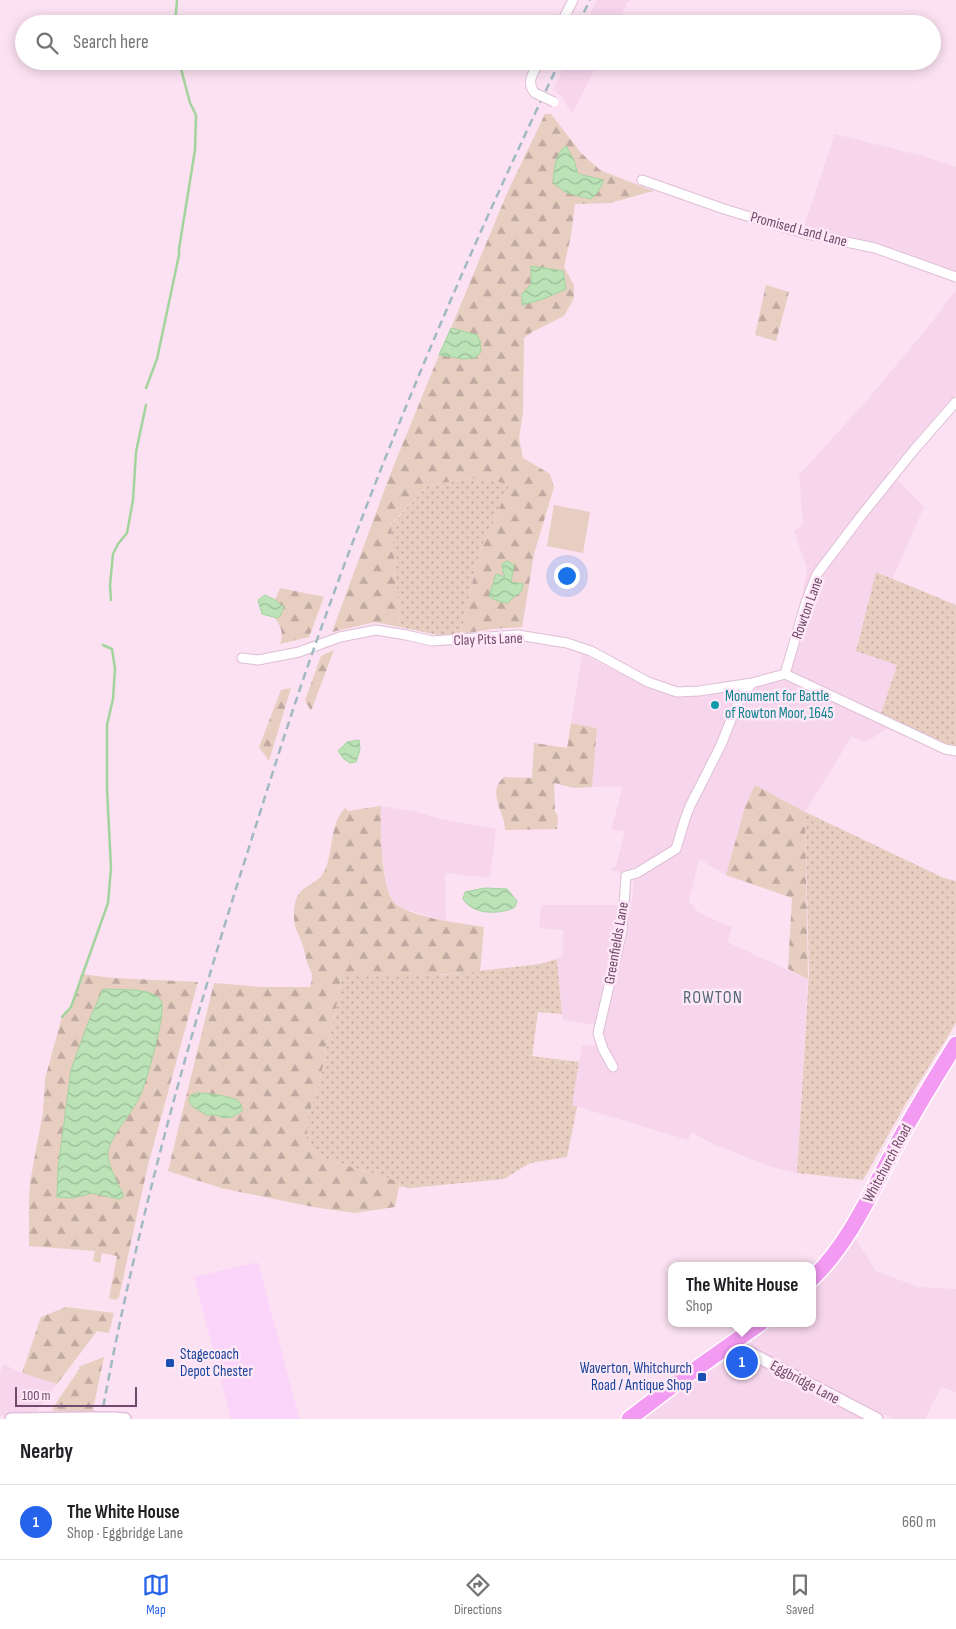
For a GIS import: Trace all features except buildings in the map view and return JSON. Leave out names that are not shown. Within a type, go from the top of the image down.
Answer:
[{"type":"highway","name":"Whitchurch Road","points":[[816,1274],[836,1252],[855,1222],[918,1104],[956,1044]]},
{"type":"highway","points":[[629,1419],[756,1327]]},
{"type":"street","points":[[566,15],[574,0]]},
{"type":"street","points":[[536,70],[530,81],[530,88],[535,93],[554,102]]},
{"type":"street","name":"Promised Land Lane","points":[[642,180],[724,209],[803,233],[875,248],[956,277]]},
{"type":"street","name":"Rowton Lane","points":[[785,674],[806,602],[818,574],[861,516],[914,450],[956,402]]},
{"type":"street","name":"Clay Pits Lane","points":[[242,658],[258,660],[299,652],[340,638],[376,630],[432,641],[518,635],[566,642],[591,651],[648,682],[677,692],[699,691],[752,683],[785,674]]},
{"type":"street","points":[[785,674],[956,752]]},
{"type":"street","name":"Greenfields Lane","points":[[613,1067],[598,1033],[622,931],[626,876],[637,873],[676,849],[690,806],[721,745],[740,698],[752,683]]},
{"type":"street","name":"Eggbridge Lane","points":[[733,1344],[877,1419]]},
{"type":"street","points":[[11,1419],[125,1419]]},
{"type":"shaded area","points":[[597,0],[631,0],[627,3],[621,15],[590,15]]},
{"type":"shaded area","points":[[562,70],[594,70],[572,114],[561,96],[553,89]]},
{"type":"shaded area","points":[[835,134],[919,155],[956,167],[956,271],[877,244],[803,229]]},
{"type":"shaded area","points":[[956,290],[956,394],[888,471],[924,507],[893,578],[876,572],[856,650],[897,665],[881,713],[890,727],[864,743],[852,736],[805,812],[755,785],[745,807],[726,875],[699,859],[689,901],[699,913],[732,927],[727,942],[808,979],[797,1173],[769,1166],[715,1145],[691,1132],[688,1140],[572,1105],[582,1046],[596,1045],[594,1025],[563,1020],[557,959],[563,955],[563,930],[539,928],[541,905],[619,905],[631,907],[634,880],[623,873],[610,870],[616,866],[625,831],[611,830],[623,786],[592,787],[597,728],[571,723],[582,654],[656,691],[673,696],[737,691],[749,680],[784,668],[802,597],[807,568],[794,531],[803,524],[799,475],[869,398],[933,321]]},
{"type":"shaded area","points":[[381,806],[496,829],[490,878],[445,873],[446,921],[405,909],[394,902],[387,888],[380,838]]},
{"type":"shaded area","points":[[855,1238],[876,1271],[918,1287],[956,1289],[956,1392],[941,1387],[925,1419],[893,1419],[750,1346],[752,1339],[768,1327],[816,1327],[816,1285],[827,1275]]},
{"type":"shaded area","points":[[258,1262],[299,1419],[231,1419],[194,1277]]},
{"type":"shaded area","points":[[737,1354],[870,1419],[639,1419],[672,1395]]},
{"type":"shaded area","points":[[3,1364],[22,1373],[57,1384],[34,1414],[0,1416],[0,1372]]},
{"type":"green space","points":[[545,114],[551,114],[581,153],[600,170],[653,191],[610,203],[575,204],[564,267],[574,285],[574,298],[564,316],[524,338],[523,412],[519,439],[523,458],[550,474],[554,487],[534,554],[522,627],[461,634],[479,554],[510,484],[475,478],[428,485],[391,524],[400,627],[375,622],[332,632],[390,475],[439,355],[464,359],[470,358],[477,335],[451,328],[508,191]],"holes":[[[574,160],[578,174],[604,180],[554,177]],[[563,271],[566,289],[543,299],[522,305],[531,284]]]},
{"type":"green space","points":[[766,285],[789,292],[776,341],[755,335]]},
{"type":"green space","points":[[475,478],[510,484],[479,554],[461,634],[442,636],[400,627],[391,525],[428,485]]},
{"type":"green space","points":[[554,505],[590,512],[583,553],[547,546]]},
{"type":"green space","points":[[876,572],[956,605],[956,747],[950,746],[881,713],[897,665],[856,651]]},
{"type":"green space","points":[[280,588],[324,597],[309,637],[280,644],[281,631],[275,618],[277,618],[282,605],[275,600]]},
{"type":"green space","points":[[334,650],[311,711],[305,700],[321,656]]},
{"type":"green space","points":[[291,688],[269,761],[259,747],[281,690]]},
{"type":"green space","points":[[571,723],[597,728],[592,787],[574,788],[554,783],[555,812],[558,816],[557,829],[505,830],[496,793],[498,784],[504,777],[532,778],[534,743],[567,748]]},
{"type":"green space","points":[[755,785],[805,812],[808,979],[788,969],[792,898],[726,875],[745,807]]},
{"type":"green space","points":[[381,806],[381,841],[386,882],[393,901],[400,907],[450,922],[484,927],[480,972],[413,977],[341,977],[317,1092],[308,1116],[307,1140],[315,1152],[322,1157],[400,1182],[395,1207],[354,1213],[313,1207],[221,1188],[168,1171],[214,983],[261,987],[310,987],[312,973],[295,925],[295,906],[297,897],[301,892],[321,877],[325,870],[336,822],[345,808],[348,811]],"holes":[[[206,1093],[239,1101],[224,1118],[216,1115],[207,1115],[193,1107]]]},
{"type":"green space","points":[[805,812],[944,878],[956,881],[956,1023],[905,1105],[863,1180],[797,1173],[809,973]]},
{"type":"green space","points":[[557,959],[562,1014],[538,1012],[532,1056],[579,1062],[572,1105],[577,1107],[567,1157],[530,1163],[504,1179],[410,1188],[399,1186],[400,1182],[322,1157],[315,1152],[307,1140],[308,1116],[317,1092],[338,998],[341,976],[443,975],[540,964]]},
{"type":"green space","points":[[81,974],[113,978],[198,982],[148,1165],[119,1297],[116,1300],[109,1298],[117,1256],[102,1253],[100,1263],[93,1261],[95,1251],[29,1246],[29,1197],[43,1112],[45,1079],[62,1017],[71,1007]],"holes":[[[103,990],[144,992],[154,995],[162,1008],[162,1014],[153,1054],[138,1101],[115,1135],[109,1149],[110,1164],[123,1197],[119,1199],[92,1193],[73,1198],[57,1197],[58,1169],[65,1118]]]},
{"type":"green space","points":[[66,1307],[114,1313],[109,1333],[97,1331],[57,1384],[22,1373],[41,1317]]},
{"type":"green space","points":[[104,1357],[93,1409],[95,1412],[54,1411],[52,1409],[80,1368],[78,1367]]},
{"type":"water","points":[[566,146],[574,160],[578,174],[604,180],[598,192],[591,199],[567,193],[553,183],[557,157]]},
{"type":"water","points":[[531,266],[563,271],[566,289],[543,299],[522,305],[522,294],[531,284]]},
{"type":"water","points":[[451,328],[477,335],[480,341],[481,352],[475,358],[464,359],[439,355]]},
{"type":"water","points":[[507,561],[514,565],[511,582],[523,584],[521,592],[508,603],[489,597],[496,574],[505,577],[502,564]]},
{"type":"water","points":[[265,595],[284,607],[277,618],[262,614],[258,600]]},
{"type":"water","points":[[359,740],[360,750],[356,762],[350,763],[338,751],[347,742]]},
{"type":"water","points":[[485,888],[507,889],[517,901],[515,907],[495,912],[480,911],[467,904],[463,899],[465,892]]},
{"type":"water","points":[[103,989],[151,993],[162,1004],[157,1037],[142,1091],[136,1104],[113,1138],[108,1151],[111,1167],[123,1197],[119,1199],[92,1193],[73,1198],[57,1197],[58,1169],[71,1070]]},
{"type":"water","points":[[197,1093],[232,1098],[240,1103],[242,1111],[232,1117],[224,1118],[216,1115],[207,1115],[193,1107],[189,1101],[191,1095]]},
{"type":"waterway","points":[[176,15],[177,0]]},
{"type":"waterway","points":[[146,388],[157,359],[179,255],[195,150],[196,115],[190,103],[181,70]]},
{"type":"waterway","points":[[111,600],[110,585],[113,554],[127,533],[133,500],[136,452],[146,405]]},
{"type":"waterway","points":[[62,1017],[71,1007],[108,903],[111,868],[107,789],[107,725],[113,699],[115,669],[112,649],[103,645]]},
{"type":"railway","points":[[582,15],[590,0]]},
{"type":"railway","points":[[101,1419],[146,1207],[183,1067],[224,929],[303,680],[339,578],[397,428],[459,280],[556,70]]},
{"type":"place","name":"Monument for Battle of Rowton Moor, 1645","points":[[715,705]]},
{"type":"place","name":"The White House","points":[[742,1362]]},
{"type":"place","name":"Stagecoach Depot Chester","points":[[170,1363]]},
{"type":"place","name":"Waverton, Whitchurch Road / Antique Shop","points":[[702,1377]]},
{"type":"district","name":"ROWTON","points":[[713,997]]}]
